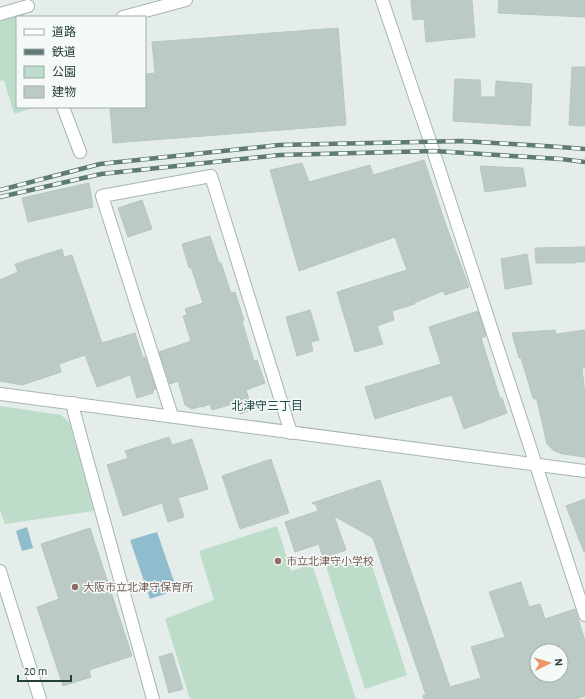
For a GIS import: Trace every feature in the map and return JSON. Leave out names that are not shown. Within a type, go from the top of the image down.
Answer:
[{"type":"street","points":[[127,16],[186,0]]},
{"type":"street","points":[[382,0],[436,158],[585,615]]},
{"type":"street","points":[[0,14],[28,8]]},
{"type":"street","points":[[63,108],[80,152]]},
{"type":"street","points":[[172,416],[102,196],[211,176],[291,433]]},
{"type":"street","points":[[0,394],[537,466],[585,471]]},
{"type":"street","points":[[73,403],[74,412],[153,699]]},
{"type":"street","points":[[0,571],[40,699]]},
{"type":"green space","points":[[23,12],[25,16],[16,16],[16,108],[33,108],[14,114],[4,80],[0,81],[0,20]]},
{"type":"green space","points":[[0,406],[61,415],[70,423],[94,511],[5,524],[0,510]]},
{"type":"green space","points":[[277,526],[291,571],[312,564],[356,699],[190,699],[165,619],[214,600],[199,551]]},
{"type":"green space","points":[[368,553],[407,675],[365,689],[326,566]]},
{"type":"water","points":[[27,527],[33,548],[22,551],[16,531]]},
{"type":"water","points":[[157,532],[177,590],[150,599],[130,540]]},
{"type":"building","points":[[411,0],[472,0],[475,37],[426,42],[424,19],[413,20]]},
{"type":"building","points":[[499,0],[585,0],[585,17],[498,13]]},
{"type":"building","points":[[338,28],[346,125],[113,143],[110,108],[146,108],[146,74],[155,73],[152,42]]},
{"type":"building","points":[[572,67],[585,67],[585,126],[569,125]]},
{"type":"building","points":[[455,79],[480,80],[481,97],[495,97],[496,81],[532,84],[530,126],[453,121]]},
{"type":"building","points":[[424,160],[469,287],[445,295],[443,291],[414,303],[415,304],[392,311],[394,320],[377,326],[383,344],[355,352],[337,292],[407,270],[395,237],[299,271],[270,170],[302,163],[309,182],[370,165],[373,175]]},
{"type":"building","points":[[480,166],[523,168],[526,186],[485,192]]},
{"type":"building","points":[[89,183],[93,207],[28,222],[22,198]]},
{"type":"building","points":[[142,200],[152,229],[128,237],[118,208]]},
{"type":"building","points":[[210,236],[231,293],[235,292],[244,320],[242,321],[254,361],[257,360],[265,383],[246,390],[252,410],[240,414],[236,403],[212,410],[210,404],[192,409],[185,405],[178,381],[170,384],[159,352],[191,341],[183,316],[187,315],[185,309],[203,303],[191,267],[189,268],[182,244]]},
{"type":"building","points":[[585,247],[585,262],[536,263],[535,248]]},
{"type":"building","points":[[62,249],[64,257],[72,255],[102,343],[135,333],[143,358],[145,357],[156,389],[153,390],[153,393],[137,398],[130,375],[97,387],[85,355],[59,364],[61,372],[22,385],[0,381],[0,280],[18,272],[15,264]]},
{"type":"building","points":[[527,254],[532,284],[505,289],[501,259]]},
{"type":"building","points":[[310,310],[319,340],[311,342],[313,351],[297,356],[286,317]]},
{"type":"building","points":[[478,311],[486,336],[481,338],[500,398],[502,398],[507,413],[464,429],[452,395],[375,419],[365,387],[441,364],[429,327]]},
{"type":"building","points":[[555,330],[556,334],[585,330],[585,368],[582,368],[585,394],[585,457],[563,454],[554,451],[547,444],[537,400],[533,398],[512,333]]},
{"type":"building","points":[[169,437],[172,445],[192,439],[208,489],[178,498],[184,517],[168,522],[162,503],[123,516],[107,465],[128,458],[125,451]]},
{"type":"building","points":[[271,459],[289,513],[240,529],[222,476]]},
{"type":"building","points":[[380,480],[450,687],[481,678],[471,647],[505,637],[489,592],[521,582],[529,607],[540,604],[545,619],[575,609],[585,641],[585,696],[576,699],[424,699],[423,695],[426,695],[373,538],[334,516],[346,550],[323,558],[319,544],[295,552],[285,522],[318,511],[316,505],[312,503]]},
{"type":"building","points":[[585,499],[585,552],[584,552],[566,506]]},
{"type":"building","points":[[90,528],[132,656],[89,670],[91,677],[63,686],[37,607],[59,599],[41,544]]},
{"type":"building","points":[[172,653],[183,689],[169,693],[159,657]]},
{"type":"railway","points":[[0,190],[100,164],[279,145],[462,141],[585,149]]},
{"type":"railway","points":[[0,197],[101,174],[280,155],[434,151],[561,159],[585,162]]},
{"type":"place","name":"市立北津守小学校","points":[[278,561]]},
{"type":"place","name":"大阪市立北津守保育所","points":[[75,587]]},
{"type":"district","name":"北津守三丁目","points":[[267,406]]}]
